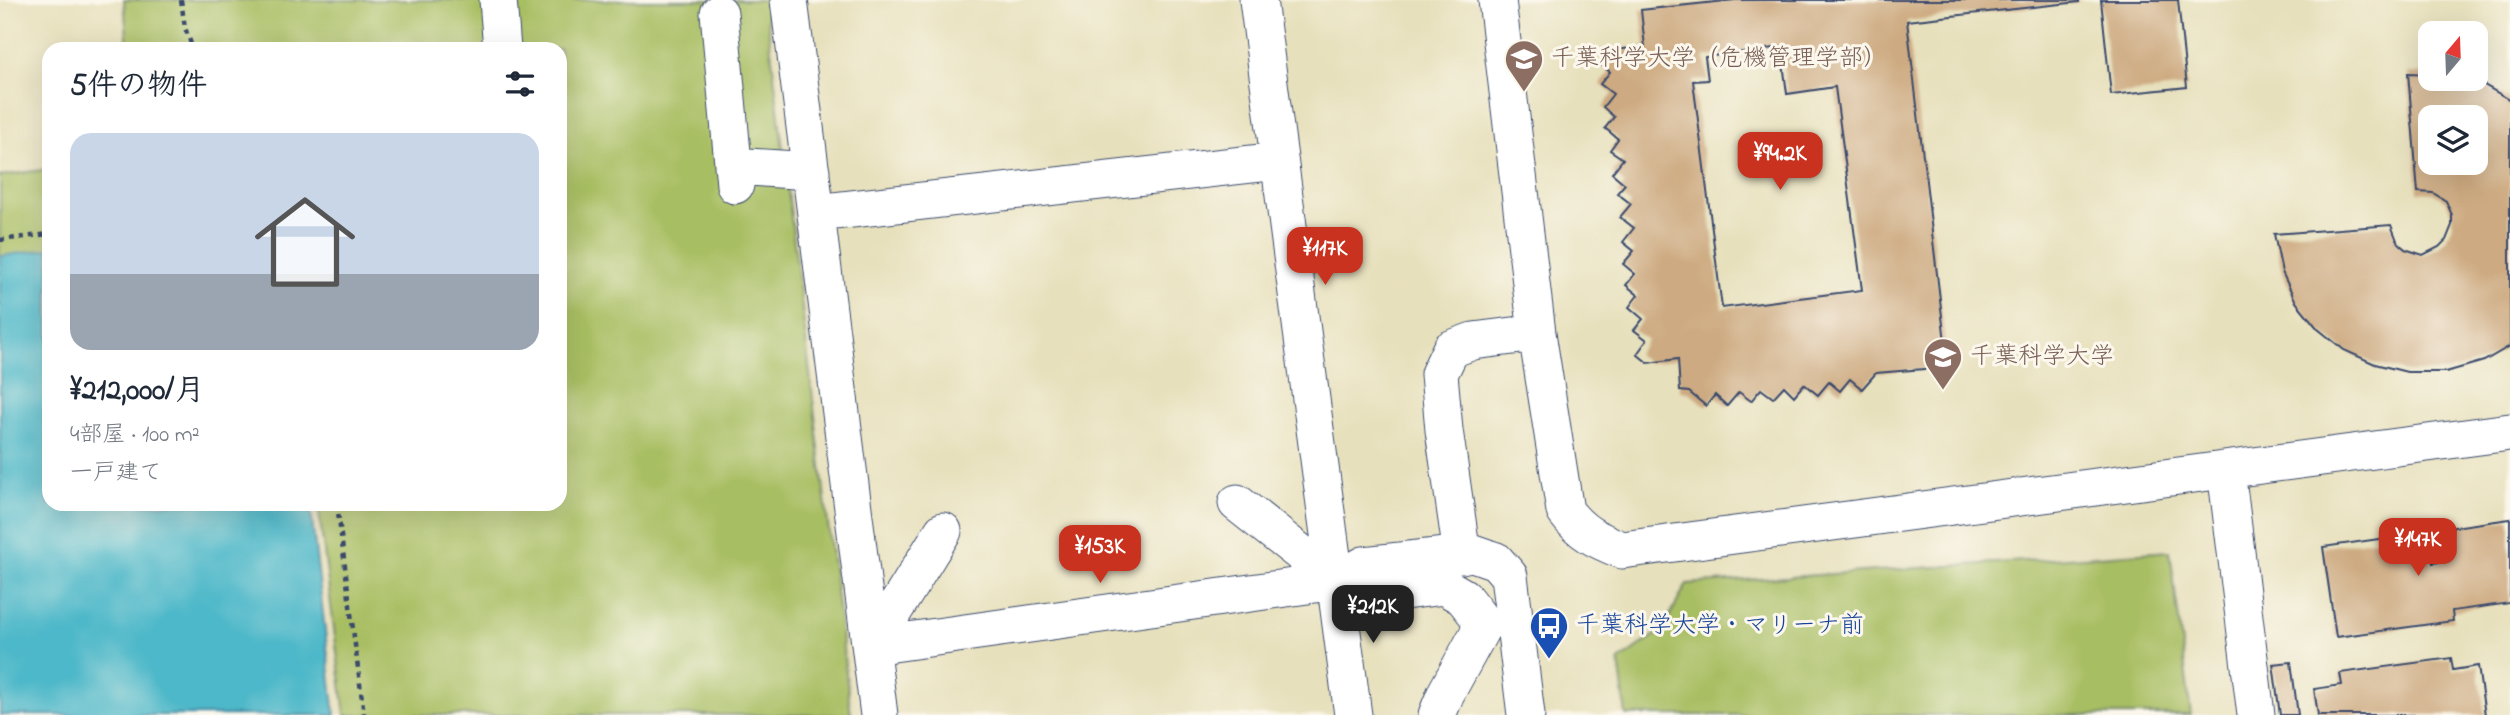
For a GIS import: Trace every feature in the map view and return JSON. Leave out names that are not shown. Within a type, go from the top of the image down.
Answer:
[{"type":"street","points":[[498,0],[501,42]]},
{"type":"street","points":[[789,0],[879,715]]},
{"type":"street","points":[[1258,0],[1353,715]]},
{"type":"street","points":[[1497,0],[1537,332],[1565,511],[1577,527],[1600,541],[1622,550],[2510,432]]},
{"type":"street","points":[[719,13],[734,176],[811,172]]},
{"type":"street","points":[[816,214],[1279,161]]},
{"type":"street","points":[[1462,555],[1439,374],[1451,349],[1474,341],[1537,332]]},
{"type":"street","points":[[2226,470],[2256,715]]},
{"type":"street","points":[[1237,503],[1336,581],[1365,596],[1444,586],[1463,597],[1478,616],[1480,629],[1437,715]]},
{"type":"street","points":[[872,646],[943,531]]},
{"type":"street","points":[[872,646],[1336,581],[1364,565],[1473,554],[1496,561],[1509,576],[1526,715]]},
{"type":"path","points":[[181,0],[191,42]]},
{"type":"path","points":[[0,240],[42,235]]},
{"type":"path","points":[[338,511],[364,715]]},
{"type":"green space","points":[[124,0],[765,0],[851,715],[345,715],[319,511],[567,511],[567,42],[127,42]]},
{"type":"green space","points":[[42,170],[42,264],[0,269],[0,176]]},
{"type":"green space","points":[[2170,551],[2191,715],[1626,715],[1619,661],[1662,630],[1687,584]]},
{"type":"water","points":[[42,250],[42,511],[311,511],[335,715],[0,715],[0,256]]},
{"type":"building","points":[[1735,0],[2079,0],[1907,21],[1948,367],[1876,373],[1862,389],[1850,379],[1840,391],[1829,382],[1818,395],[1804,384],[1794,396],[1784,386],[1773,398],[1761,389],[1751,401],[1739,392],[1727,406],[1715,395],[1706,406],[1689,392],[1680,391],[1678,359],[1648,363],[1637,354],[1647,340],[1634,330],[1643,319],[1629,307],[1638,295],[1626,285],[1635,274],[1623,264],[1634,251],[1623,242],[1634,228],[1620,217],[1631,204],[1617,193],[1625,184],[1612,173],[1623,159],[1610,150],[1618,139],[1605,128],[1614,117],[1603,107],[1613,94],[1600,84],[1610,72],[1600,64],[1612,50],[1645,47],[1641,10]],"holes":[[[1781,47],[1787,94],[1835,87],[1862,290],[1722,308],[1693,81],[1708,80],[1705,57]]]},
{"type":"building","points":[[2101,0],[2178,0],[2187,87],[2111,95]]},
{"type":"building","points":[[2408,73],[2418,73],[2418,91],[2488,91],[2488,87],[2510,100],[2510,346],[2484,361],[2446,372],[2407,372],[2375,364],[2344,350],[2318,329],[2296,302],[2282,272],[2274,234],[2391,225],[2398,243],[2405,249],[2423,255],[2446,240],[2452,225],[2452,215],[2446,201],[2433,193],[2418,192]]},
{"type":"building","points":[[2510,519],[2510,603],[2452,611],[2453,621],[2336,637],[2323,547],[2428,532],[2433,563],[2445,561],[2440,529]]},
{"type":"building","points":[[2451,658],[2453,670],[2478,666],[2485,715],[2318,715],[2314,689],[2342,685],[2340,673]]},
{"type":"building","points":[[2291,662],[2298,715],[2280,715],[2273,664]]},
{"type":"place","name":"千葉科学大学（危機管理学部）","points":[[1524,93]]},
{"type":"place","name":"千葉科学大学","points":[[1943,391]]},
{"type":"place","name":"千葉科学大学・マリーナ前","points":[[1549,660]]}]
